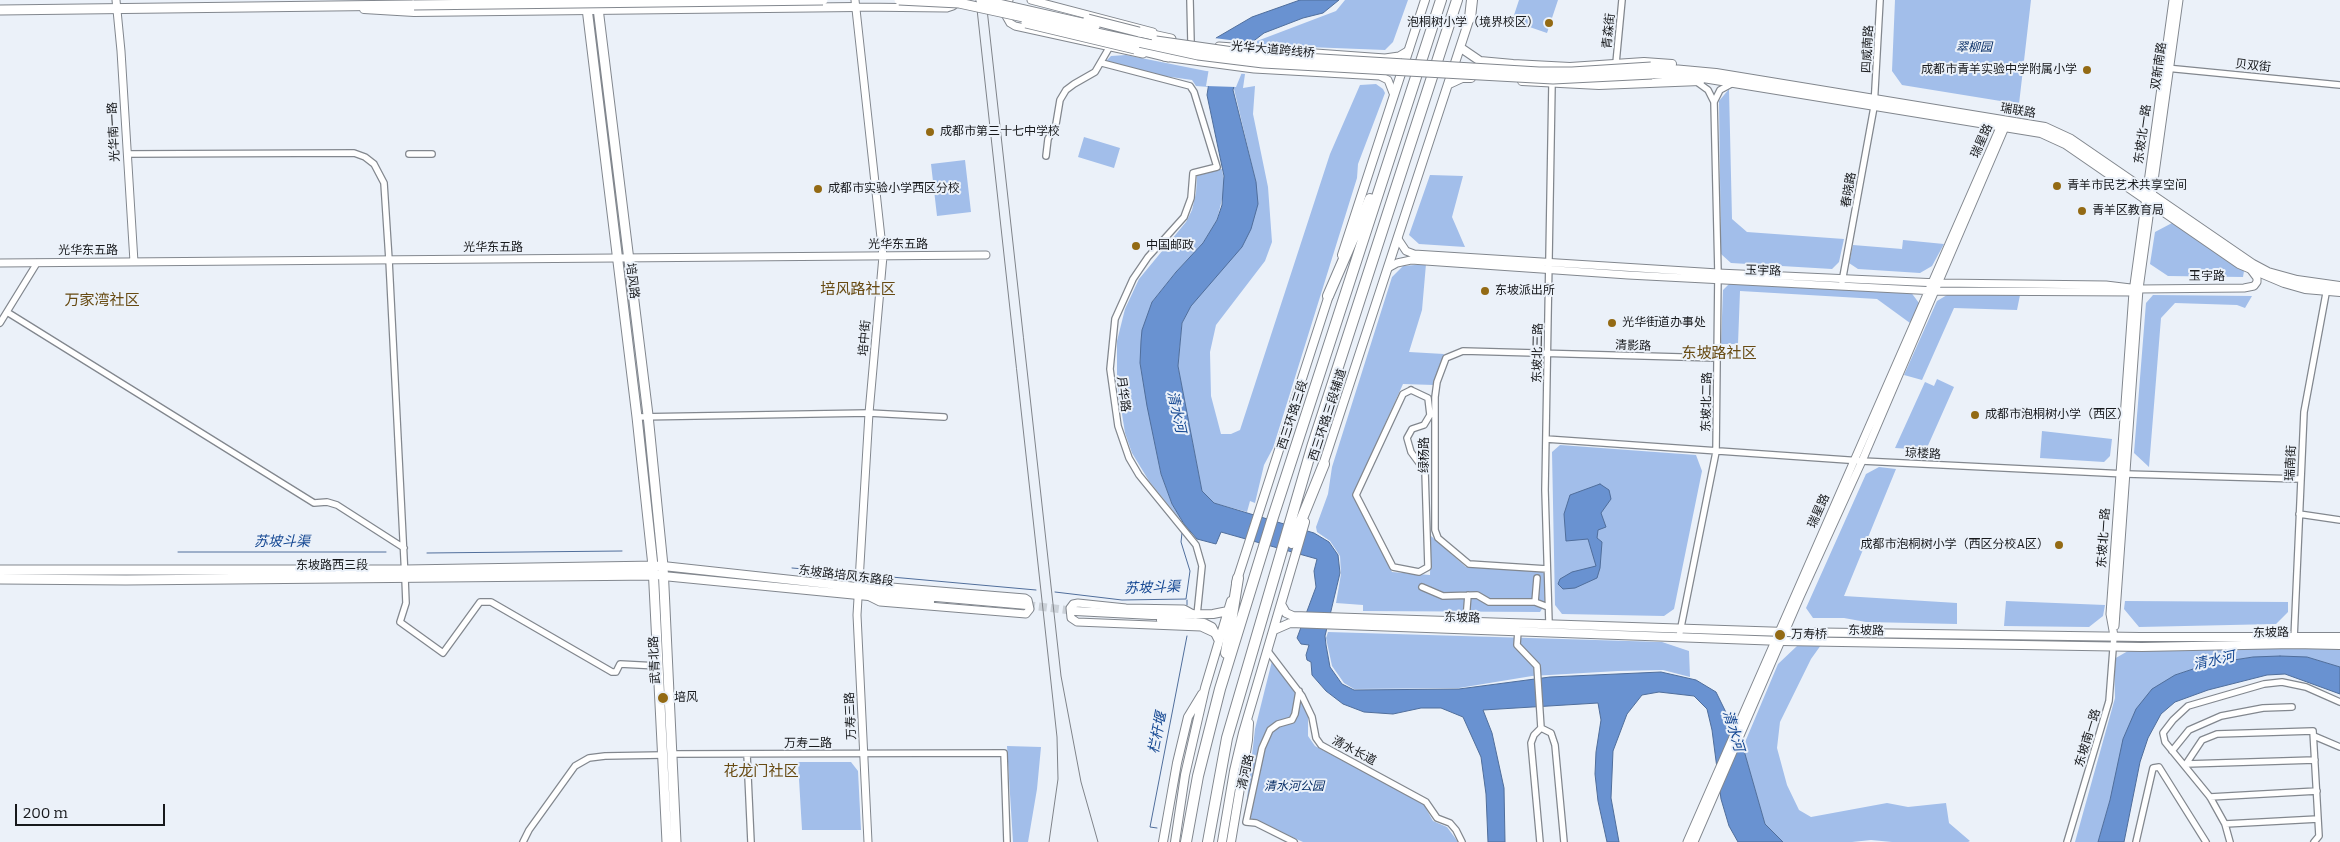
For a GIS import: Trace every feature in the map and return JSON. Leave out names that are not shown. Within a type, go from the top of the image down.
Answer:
[{"type":"highway","name":"西三环路三段","points":[[1186,842],[1197,780],[1220,690],[1273,517],[1441,0]]},
{"type":"highway","points":[[1297,525],[1313,444],[1457,0]]},
{"type":"highway","points":[[1470,18],[1474,0]]},
{"type":"highway","points":[[1328,296],[1394,143]]},
{"type":"highway","points":[[1208,842],[1227,738],[1270,592],[1324,464]]},
{"type":"highway","points":[[1220,690],[1238,578]]},
{"type":"main road","points":[[530,10],[544,5],[544,0]]},
{"type":"main road","points":[[0,10],[117,4],[332,7],[823,0]]},
{"type":"main road","name":"光华大道跨线桥","points":[[899,0],[956,2],[1198,55],[1263,63],[1553,79],[1651,70]]},
{"type":"main road","name":"光华大道跨线桥","points":[[981,0],[1151,40],[1254,55],[1558,72],[1651,70]]},
{"type":"main road","points":[[1008,0],[1171,39]]},
{"type":"main road","points":[[1175,842],[1185,775],[1217,637],[1228,611],[1248,543],[1393,93],[1425,0]]},
{"type":"main road","points":[[956,2],[1018,21],[1168,57]]},
{"type":"main road","points":[[332,7],[414,12],[530,10],[586,4],[856,3]]},
{"type":"main road","name":"培风路","points":[[586,4],[637,417],[653,571]]},
{"type":"main road","name":"培风路","points":[[598,4],[648,417],[663,571]]},
{"type":"main road","name":"西三环路三段辅道","points":[[1324,464],[1470,18]]},
{"type":"main road","points":[[1460,48],[1480,61],[1570,67],[1662,62],[1689,66],[1725,78]]},
{"type":"main road","points":[[1474,78],[1480,61]]},
{"type":"main road","name":"瑞联路","points":[[1651,70],[1725,78],[2003,124],[2042,133],[2055,138],[2251,270],[2284,283],[2340,292]]},
{"type":"main road","points":[[1449,84],[1462,78],[1552,84],[1696,81],[1725,78]]},
{"type":"main road","name":"瑞联路","points":[[1725,78],[1736,83],[1874,103]]},
{"type":"main road","name":"瑞联路","points":[[2003,124],[2045,127],[2060,133],[2150,192],[2253,264],[2282,276],[2326,289],[2340,286]]},
{"type":"main road","points":[[1222,842],[1234,771],[1249,710],[1281,604],[1288,553]]},
{"type":"main road","name":"东坡路西三段","points":[[0,570],[405,574]]},
{"type":"main road","name":"武青北路","points":[[653,571],[658,666],[676,842]]},
{"type":"main road","name":"东坡路培风东路段","points":[[663,571],[858,592],[868,596],[1027,608],[879,592],[875,589],[858,592]]},
{"type":"main road","name":"东坡路西三段","points":[[0,579],[663,571]]},
{"type":"main road","name":"武青北路","points":[[663,571],[668,755],[667,842]]},
{"type":"main road","points":[[1281,604],[1286,613],[1294,620]]},
{"type":"main road","points":[[1217,637],[1212,627],[1195,621],[1124,620],[1075,613],[1196,615],[1228,611]]},
{"type":"main road","name":"东坡路","points":[[1274,630],[1294,620],[1466,620],[1782,632],[2294,640],[2340,645]]},
{"type":"main road","name":"东坡路","points":[[1341,620],[1518,632],[1778,641],[2113,646],[2340,637]]},
{"type":"main road","points":[[1164,842],[1177,763],[1188,717],[1205,688]]},
{"type":"main road","points":[[1231,842],[1248,740],[1249,710]]},
{"type":"street","points":[[1008,0],[1006,16],[1010,23],[1015,26],[1132,53],[1210,64],[1243,68],[1380,76],[1388,80],[1393,93]]},
{"type":"street","points":[[1032,0],[1140,27],[1171,39],[1191,42],[1252,50],[1385,58],[1399,56],[1409,50]]},
{"type":"street","points":[[1190,0],[1191,42]]},
{"type":"street","name":"青森街","points":[[1616,63],[1622,0]]},
{"type":"street","name":"四威南路","points":[[1874,103],[1880,0]]},
{"type":"street","points":[[2166,68],[2173,0]]},
{"type":"street","name":"双新南路","points":[[2150,192],[2166,68],[2179,0]]},
{"type":"street","points":[[856,3],[947,8],[953,6],[956,2]]},
{"type":"street","name":"培中街","points":[[856,3],[883,256],[869,413],[858,592]]},
{"type":"street","name":"光华南一路","points":[[117,4],[134,262]]},
{"type":"street","points":[[1046,156],[1048,139],[1056,124],[1060,100],[1066,90],[1095,72],[1102,63],[1109,48]]},
{"type":"street","name":"月华路","points":[[1102,63],[1190,86],[1194,92],[1216,167],[1193,174],[1191,198],[1184,217],[1148,257],[1133,279],[1115,319],[1110,369],[1118,426],[1129,458],[1140,475],[1192,540],[1202,566],[1196,615]]},
{"type":"street","name":"贝双街","points":[[2166,68],[2340,85]]},
{"type":"street","points":[[1696,81],[1703,84],[1714,102]]},
{"type":"street","points":[[1714,102],[1720,90],[1736,83]]},
{"type":"street","name":"东坡北三路","points":[[1549,623],[1545,490],[1552,84]]},
{"type":"street","name":"东坡北二路","points":[[1679,638],[1716,452],[1718,277],[1714,102]]},
{"type":"street","name":"春晓路","points":[[1843,281],[1874,103]]},
{"type":"street","name":"瑞星路","points":[[1742,724],[1859,461],[2003,124]]},
{"type":"street","points":[[126,154],[354,153],[365,157],[374,164],[384,183],[389,260],[406,603],[400,622],[443,653],[480,602],[492,602],[612,672],[616,672],[620,664],[658,666]]},
{"type":"street","points":[[409,154],[432,154]]},
{"type":"street","name":"东坡北一路","points":[[2114,636],[2136,290],[2150,192]]},
{"type":"street","points":[[1398,239],[1406,251],[1403,261]]},
{"type":"street","name":"玉宇路","points":[[1406,251],[1414,254],[1718,277],[2106,285],[2136,290]]},
{"type":"street","name":"光华东五路","points":[[0,263],[986,255]]},
{"type":"street","name":"玉宇路","points":[[1388,268],[1403,261],[1550,265]]},
{"type":"street","points":[[0,323],[37,263]]},
{"type":"street","name":"玉宇路","points":[[1843,281],[1933,290],[2250,288],[2254,286],[2258,278],[2251,270]]},
{"type":"street","name":"瑞南街","points":[[2294,640],[2304,412],[2326,289]]},
{"type":"street","points":[[7,312],[314,503],[327,502],[337,505],[404,548]]},
{"type":"street","name":"绿杨路","points":[[1547,569],[1469,564],[1438,538],[1435,530],[1435,397],[1436,382],[1446,358],[1463,351],[1548,353]]},
{"type":"street","name":"清影路","points":[[1548,353],[1717,358]]},
{"type":"street","points":[[1428,398],[1430,415],[1424,425],[1412,429],[1406,438],[1411,452],[1425,471],[1428,568],[1419,572],[1393,567],[1356,495],[1403,394],[1412,390],[1428,398],[1435,397]]},
{"type":"street","points":[[637,417],[869,413],[944,418]]},
{"type":"street","name":"琼楼路","points":[[1546,439],[1859,461],[2123,474],[2300,479]]},
{"type":"street","points":[[2299,514],[2340,520]]},
{"type":"street","points":[[1535,602],[1537,578]]},
{"type":"street","points":[[868,596],[880,602],[1026,614],[1030,609],[1028,600],[1025,598],[888,586],[879,586],[875,589]]},
{"type":"street","points":[[1422,587],[1443,596],[1477,595],[1489,602],[1535,602],[1548,607]]},
{"type":"street","name":"万寿三路","points":[[858,592],[868,842]]},
{"type":"street","points":[[1466,620],[1468,595]]},
{"type":"street","points":[[1196,615],[1184,609],[1126,608],[1078,603],[1073,604],[1070,608],[1071,618],[1077,622],[1201,627],[1217,637]]},
{"type":"street","points":[[1518,632],[1517,646],[1537,666],[1541,728],[1534,735],[1531,743],[1540,842]]},
{"type":"street","name":"东坡南一路","points":[[2067,842],[2109,701],[2114,636]]},
{"type":"street","name":"清水长道","points":[[1267,650],[1299,691],[1312,717],[1316,738],[1321,745],[1426,802],[1437,818],[1450,823],[1462,842]]},
{"type":"street","points":[[2230,842],[2225,824],[2210,797],[2165,742],[2163,733],[2173,720],[2188,706],[2264,684],[2282,682],[2306,687],[2340,702]]},
{"type":"street","name":"清河路","points":[[1294,842],[1256,823],[1246,822],[1262,748],[1270,730],[1278,724],[1292,720],[1295,714],[1299,691]]},
{"type":"street","points":[[2172,751],[2189,730],[2221,716],[2263,708],[2292,707]]},
{"type":"street","points":[[1687,842],[1712,783],[1742,724]]},
{"type":"street","points":[[1694,842],[1717,790],[1742,724]]},
{"type":"street","points":[[1541,728],[1551,733],[1554,745],[1564,842]]},
{"type":"street","points":[[2314,842],[2319,836],[2314,736],[2313,731],[2217,734],[2202,740],[2186,764],[2315,760]]},
{"type":"street","points":[[2314,736],[2340,747]]},
{"type":"street","name":"万寿二路","points":[[523,842],[529,830],[575,766],[589,758],[604,756],[747,754],[1004,753],[1007,842]]},
{"type":"street","points":[[747,754],[751,842]]},
{"type":"street","points":[[2136,842],[2153,768],[2159,767],[2206,842]]},
{"type":"street","points":[[2210,797],[2317,791]]},
{"type":"street","points":[[2225,824],[2318,819]]},
{"type":"green space","points":[[1345,0],[1408,0],[1393,42],[1385,50],[1257,45],[1257,41],[1336,11]]},
{"type":"green space","points":[[1519,0],[1558,0],[1547,33],[1512,21]]},
{"type":"green space","name":"翠柳园","points":[[1895,0],[2031,0],[2019,104],[1902,85],[1892,71]]},
{"type":"green space","points":[[1126,55],[1206,71],[1245,74],[1243,88],[1255,86],[1253,114],[1268,187],[1272,242],[1265,261],[1216,325],[1210,352],[1211,396],[1221,434],[1231,434],[1240,430],[1330,154],[1360,85],[1376,84],[1385,93],[1358,164],[1357,178],[1273,448],[1264,465],[1255,503],[1250,501],[1247,512],[1214,503],[1202,491],[1178,366],[1182,323],[1256,182],[1234,89],[1196,86],[1192,80],[1164,76],[1106,61],[1111,56]]},
{"type":"green space","points":[[1729,89],[1732,219],[1747,232],[1844,239],[1839,262],[1832,269],[1731,263],[1721,254],[1719,101]]},
{"type":"green space","points":[[1084,137],[1120,148],[1114,168],[1078,157]]},
{"type":"green space","points":[[965,160],[971,212],[937,216],[931,164]]},
{"type":"green space","points":[[1222,169],[1225,187],[1217,220],[1203,243],[1152,302],[1140,363],[1161,474],[1172,504],[1184,524],[1149,481],[1132,453],[1125,433],[1117,382],[1117,341],[1125,309],[1139,279],[1186,222],[1192,210],[1197,176]]},
{"type":"green space","points":[[1430,175],[1463,176],[1452,217],[1465,247],[1419,244],[1409,235]]},
{"type":"green space","points":[[2172,223],[2244,271],[2243,277],[2168,276],[2150,264],[2155,232]]},
{"type":"green space","points":[[1903,240],[1944,244],[1932,266],[1920,273],[1858,269],[1849,263],[1853,245],[1902,249]]},
{"type":"green space","points":[[1426,264],[1422,310],[1409,352],[1444,354],[1434,385],[1403,384],[1353,495],[1392,572],[1430,575],[1431,536],[1466,567],[1538,570],[1544,573],[1545,604],[1540,612],[1363,611],[1363,605],[1336,603],[1341,574],[1340,556],[1330,541],[1317,532],[1316,527],[1328,494],[1332,467],[1392,277],[1403,266]]},
{"type":"green space","points":[[1729,284],[1910,291],[1919,303],[1910,323],[1877,299],[1740,291],[1738,344],[1721,344],[1723,290]]},
{"type":"green space","points":[[1947,295],[2020,295],[2017,310],[1954,308],[1922,380],[1904,375],[1937,301]]},
{"type":"green space","points":[[2153,295],[2252,296],[2245,308],[2237,305],[2175,303],[2161,318],[2149,467],[2134,453],[2146,303]]},
{"type":"green space","points":[[1937,379],[1954,387],[1926,450],[1895,448],[1925,382],[1934,386]]},
{"type":"green space","points":[[2042,431],[2112,439],[2110,456],[2104,462],[2040,458]]},
{"type":"green space","points":[[1560,445],[1696,455],[1702,471],[1674,609],[1664,616],[1562,614],[1555,605],[1552,452]]},
{"type":"green space","points":[[1879,467],[1896,469],[1844,596],[1957,603],[1957,624],[1866,622],[1844,618],[1813,618],[1806,608],[1866,474]]},
{"type":"green space","points":[[2006,601],[2105,605],[2103,616],[2089,627],[2004,626]]},
{"type":"green space","points":[[2125,601],[2288,602],[2288,612],[2276,624],[2139,627],[2124,609]]},
{"type":"green space","points":[[1328,632],[1662,642],[1689,651],[1690,677],[1663,670],[1618,671],[1532,676],[1459,688],[1354,689],[1344,683],[1332,666],[1326,638]]},
{"type":"green space","points":[[1821,645],[1811,659],[1780,722],[1777,748],[1787,785],[1799,810],[1811,817],[1887,803],[1908,807],[1946,803],[1949,823],[1970,841],[1892,842],[1871,840],[1852,842],[1783,842],[1765,824],[1743,747],[1778,664],[1797,646]]},
{"type":"green space","points":[[2269,647],[2340,648],[2340,667],[2307,657],[2253,657],[2208,664],[2175,675],[2110,800],[2098,842],[2075,842],[2115,698],[2114,659],[2128,651]]},
{"type":"green space","name":"清水河公园","points":[[1272,661],[1292,685],[1308,714],[1308,736],[1315,746],[1423,803],[1433,821],[1447,827],[1458,842],[1303,842],[1245,816],[1255,729]]},
{"type":"green space","points":[[1007,746],[1041,747],[1037,789],[1028,842],[1013,842]]},
{"type":"green space","points":[[798,762],[851,762],[858,771],[861,830],[802,830]]},
{"type":"water","name":"清水河","points":[[1300,0],[1339,0],[1323,13],[1303,18],[1264,33],[1251,43],[1233,90],[1256,182],[1258,204],[1251,229],[1242,247],[1191,306],[1182,323],[1178,366],[1202,491],[1214,503],[1314,533],[1329,542],[1338,555],[1340,573],[1325,636],[1326,645],[1330,667],[1342,684],[1354,690],[1459,689],[1550,677],[1661,672],[1696,680],[1716,692],[1743,747],[1765,824],[1783,842],[1738,842],[1729,826],[1721,799],[1712,730],[1707,709],[1694,696],[1659,692],[1642,695],[1627,714],[1613,751],[1611,798],[1619,842],[1607,842],[1598,801],[1595,774],[1601,720],[1598,703],[1483,710],[1492,733],[1504,788],[1505,842],[1488,842],[1486,794],[1481,757],[1463,717],[1441,708],[1421,708],[1393,714],[1364,712],[1343,704],[1326,691],[1312,675],[1311,662],[1307,660],[1306,655],[1309,645],[1301,644],[1297,638],[1316,587],[1314,571],[1317,559],[1221,532],[1216,544],[1197,539],[1184,524],[1172,504],[1161,474],[1147,406],[1140,363],[1142,330],[1152,302],[1203,243],[1217,220],[1222,205],[1224,176],[1207,95],[1216,38],[1252,17]]},
{"type":"water","points":[[1600,484],[1609,490],[1611,499],[1601,513],[1606,527],[1598,530],[1597,538],[1602,542],[1600,568],[1597,578],[1575,588],[1563,589],[1558,584],[1560,579],[1572,572],[1596,566],[1588,539],[1566,541],[1564,514],[1570,495]]},
{"type":"water","points":[[2253,657],[2307,657],[2340,667],[2340,694],[2285,674],[2267,675],[2208,690],[2175,702],[2161,714],[2148,738],[2140,762],[2124,842],[2098,842],[2110,800],[2123,739],[2136,709],[2152,689],[2175,675],[2208,664]]},
{"type":"pier","points":[[1214,38],[1254,43],[1236,87],[1206,86]]},
{"type":"waterway","name":"苏坡斗渠","points":[[1055,592],[1122,600],[1186,599],[1190,571],[1181,542],[1182,533]]},
{"type":"waterway","name":"苏坡斗渠","points":[[427,553],[622,551]]},
{"type":"waterway","name":"苏坡斗渠","points":[[178,552],[386,552]]},
{"type":"waterway","name":"苏坡斗渠","points":[[792,568],[840,572]]},
{"type":"waterway","name":"苏坡斗渠","points":[[869,575],[1036,590]]},
{"type":"waterway","name":"栏杆堰","points":[[1187,600],[1187,605]]},
{"type":"waterway","name":"栏杆堰","points":[[1157,828],[1150,827],[1187,636]]},
{"type":"tunnel","points":[[1027,605],[1075,611]]},
{"type":"railway","points":[[976,0],[1057,737],[1058,779],[1049,842]]},
{"type":"railway","points":[[986,0],[1061,676],[1081,782],[1098,842]]},
{"type":"place","name":"泡桐树小学（境界校区）","points":[[1549,23]]},
{"type":"place","name":"成都市青羊实验中学附属小学","points":[[2087,70]]},
{"type":"place","name":"成都市第三十七中学校","points":[[930,132]]},
{"type":"place","name":"青羊市民艺术共享空间","points":[[2057,186]]},
{"type":"place","name":"成都市实验小学西区分校","points":[[818,189]]},
{"type":"place","name":"青羊区教育局","points":[[2082,211]]},
{"type":"place","name":"中国邮政","points":[[1136,246]]},
{"type":"place","name":"东坡派出所","points":[[1485,291]]},
{"type":"place","name":"光华街道办事处","points":[[1612,323]]},
{"type":"place","name":"成都市泡桐树小学（西区）","points":[[1975,415]]},
{"type":"place","name":"成都市泡桐树小学（西区分校A区）","points":[[2059,545]]},
{"type":"place","name":"万寿桥","points":[[1780,635]]},
{"type":"place","name":"培风","points":[[663,698]]},
{"type":"district","name":"培风路社区","points":[[858,290]]},
{"type":"district","name":"万家湾社区","points":[[102,301]]},
{"type":"district","name":"东坡路社区","points":[[1719,354]]},
{"type":"district","name":"花龙门社区","points":[[761,772]]}]
